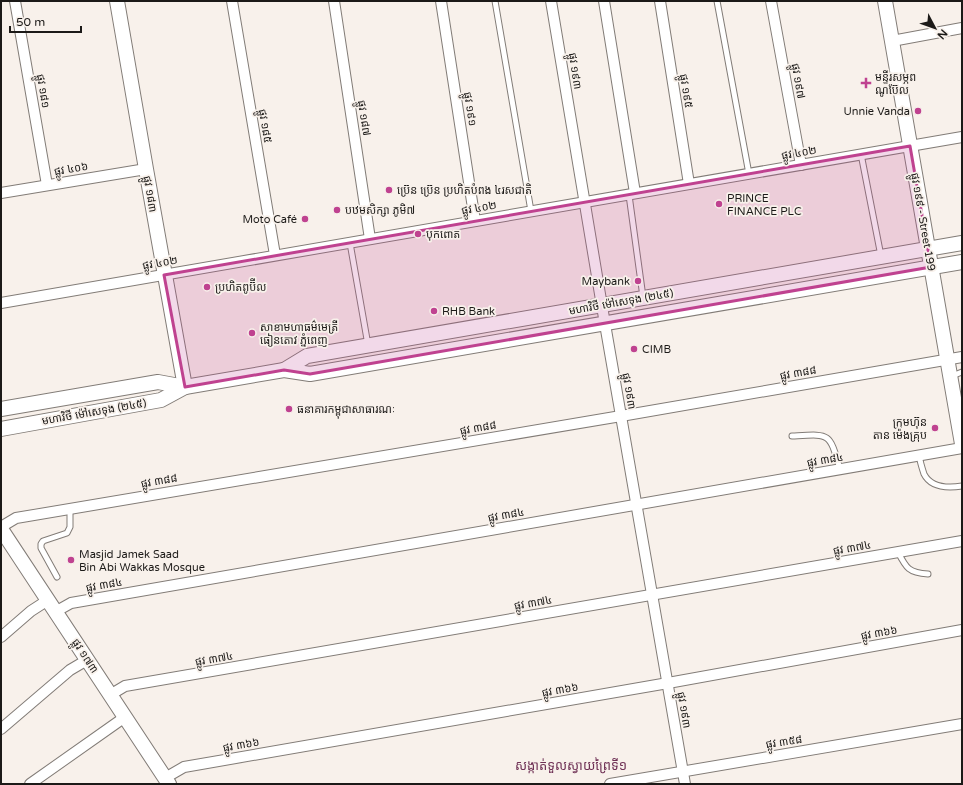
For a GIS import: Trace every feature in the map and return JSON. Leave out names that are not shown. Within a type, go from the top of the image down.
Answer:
[{"type":"main road","name":"ផ្លូវ ១៨៣","points":[[117,1],[164,275],[185,387]]},
{"type":"main road","name":"ផ្លូវ ១៩៩ - Street 199","points":[[885,1],[947,359],[956,374],[962,444]]},
{"type":"main road","name":"មហាវិថី ម៉ៅសេទុង (២៤៥)","points":[[284,370],[307,356],[962,243]]},
{"type":"main road","name":"មហាវិថី ម៉ៅសេទុង (២៤៥)","points":[[1,428],[161,400],[185,387],[284,370],[310,374],[962,262]]},
{"type":"main road","name":"មហាវិថី ម៉ៅសេទុង (២៤៥)","points":[[1,409],[158,382],[185,387]]},
{"type":"main road","points":[[36,403],[39,422]]},
{"type":"main road","name":"ផ្លូវ ១៧៣","points":[[1,528],[167,781]]},
{"type":"street","name":"ផ្លូវ ១៨១","points":[[14,1],[47,185]]},
{"type":"street","name":"ផ្លូវ ១៨៥","points":[[232,1],[275,255]]},
{"type":"street","name":"ផ្លូវ ១៨៧","points":[[334,1],[370,239]]},
{"type":"street","name":"ផ្លូវ ១៩១","points":[[441,1],[475,221]]},
{"type":"street","name":"ផ្លូវ ១៩៣","points":[[551,1],[584,202],[685,784]]},
{"type":"street","points":[[604,1],[632,194]]},
{"type":"street","name":"ផ្លូវ ១៩៥","points":[[660,1],[689,184]]},
{"type":"street","name":"ផ្លូវ ១៩៧","points":[[771,1],[801,165]]},
{"type":"street","points":[[892,41],[962,28]]},
{"type":"street","name":"ផ្លូវ ៤០២","points":[[1,303],[962,137]]},
{"type":"street","name":"ផ្លូវ ៤០៦","points":[[1,194],[146,168]]},
{"type":"street","name":"ផ្លូវ ៣៨៨","points":[[1,528],[16,518],[70,508],[621,416],[962,357]]},
{"type":"street","name":"ផ្លូវ ៣៨៤","points":[[1,637],[31,611],[52,606],[962,448]]},
{"type":"street","name":"ផ្លូវ ៣៧៤","points":[[110,695],[125,686],[962,541]]},
{"type":"street","name":"ផ្លូវ ៣៦៦","points":[[167,781],[184,767],[668,683],[962,630]]},
{"type":"street","points":[[1,729],[70,670],[87,660]]},
{"type":"street","points":[[30,784],[125,717]]},
{"type":"street","name":"ផ្លូវ ៣៥៨","points":[[610,784],[962,724]]},
{"type":"lane","points":[[495,1],[531,211]]},
{"type":"lane","points":[[717,1],[749,174]]},
{"type":"lane","points":[[861,154],[881,257]]},
{"type":"lane","points":[[632,194],[643,298]]},
{"type":"lane","points":[[350,243],[368,346]]},
{"type":"lane","points":[[792,436],[818,434],[825,436],[831,442],[840,469]]},
{"type":"lane","points":[[918,456],[925,476],[932,482],[939,486],[950,488],[962,486]]},
{"type":"lane","points":[[57,577],[41,548],[41,544],[43,541],[67,532],[70,527],[70,508]]},
{"type":"lane","points":[[898,552],[910,570],[918,574],[928,574]]},
{"type":"highlighted area","points":[[910,146],[931,267],[310,374],[284,370],[185,387],[164,275]]},
{"type":"place","name":"មន្ទីរសម្ភព ណូប៊ែល","points":[[866,83]]},
{"type":"place","name":"Unnie Vanda","points":[[918,111]]},
{"type":"place","name":"ប្រ៊េន ប្រ៊េន ប្រហិតបំពង ៤រសជាតិ","points":[[389,190]]},
{"type":"place","name":"PRINCE FINANCE PLC","points":[[719,204]]},
{"type":"place","name":"បឋមសិក្សា ភូមិ៧","points":[[337,210]]},
{"type":"place","name":"Moto Café","points":[[305,219]]},
{"type":"place","name":"បុកពោត","points":[[418,234]]},
{"type":"place","name":"Maybank","points":[[638,281]]},
{"type":"place","name":"ប្រហិតពូប៊ីល","points":[[207,287]]},
{"type":"place","name":"RHB Bank","points":[[434,311]]},
{"type":"place","name":"សាខាមហាធម៌មេត្រី ធៀនតោវ ភ្នំពេញ","points":[[252,333]]},
{"type":"place","name":"CIMB","points":[[634,349]]},
{"type":"place","name":"ធនាគារកម្ពុជាសាធារណៈ","points":[[289,409]]},
{"type":"place","name":"ក្រុមហ៊ុន តាន ម៉េងគ្រុប","points":[[935,428]]},
{"type":"place","name":"Masjid Jamek Saad Bin Abi Wakkas Mosque","points":[[71,560]]},
{"type":"district","name":"សង្កាត់ទួលស្វាយព្រៃទី១","points":[[571,766]]}]
